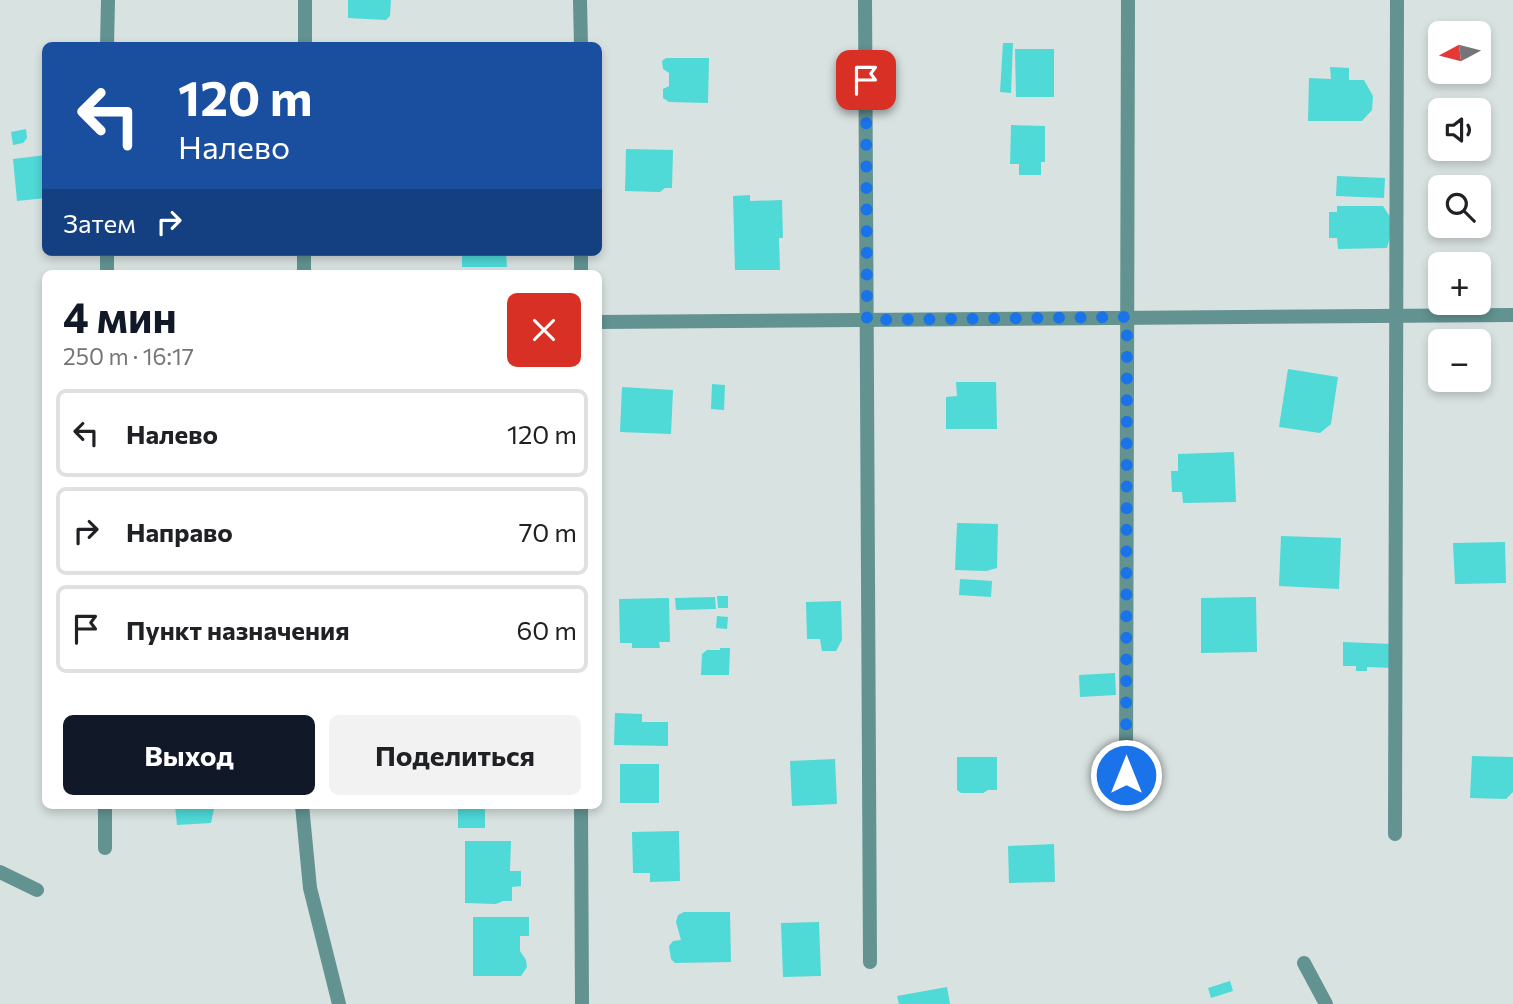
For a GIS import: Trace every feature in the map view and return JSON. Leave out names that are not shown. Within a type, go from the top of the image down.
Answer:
[{"type":"street","points":[[107,42],[108,0]]},
{"type":"street","points":[[305,0],[305,42]]},
{"type":"street","points":[[580,0],[581,42]]},
{"type":"street","points":[[865,0],[870,962]]},
{"type":"street","points":[[1126,775],[1128,0]]},
{"type":"street","points":[[1395,834],[1397,0]]},
{"type":"street","points":[[602,321],[1513,314]]},
{"type":"street","points":[[105,809],[105,848]]},
{"type":"street","points":[[302,809],[310,888],[339,1004]]},
{"type":"street","points":[[581,809],[582,1004]]},
{"type":"street","points":[[0,872],[37,890]]},
{"type":"street","points":[[1304,963],[1326,1004]]},
{"type":"building","points":[[348,0],[391,0],[390,16],[386,20],[348,18]]},
{"type":"building","points":[[1003,43],[1013,43],[1011,93],[1000,92]]},
{"type":"building","points":[[1015,49],[1054,49],[1054,97],[1016,97]]},
{"type":"building","points":[[666,58],[709,58],[708,103],[669,102],[663,98],[663,89],[669,86],[669,73],[663,69],[662,61]]},
{"type":"building","points":[[1330,67],[1349,68],[1349,80],[1364,80],[1373,96],[1372,110],[1362,121],[1308,121],[1309,78],[1331,79]]},
{"type":"building","points":[[1011,125],[1045,126],[1045,162],[1041,162],[1041,175],[1019,175],[1019,164],[1010,164]]},
{"type":"building","points":[[26,129],[27,138],[23,143],[13,145],[11,132]]},
{"type":"building","points":[[626,149],[673,150],[672,188],[665,188],[660,192],[625,191]]},
{"type":"building","points":[[42,155],[42,198],[17,201],[13,159]]},
{"type":"building","points":[[1337,176],[1385,178],[1384,198],[1336,196]]},
{"type":"building","points":[[750,195],[750,201],[782,200],[780,270],[735,270],[733,196]]},
{"type":"building","points":[[1337,206],[1383,206],[1394,223],[1387,248],[1338,249],[1337,238],[1329,238],[1329,212],[1337,212]]},
{"type":"building","points":[[462,256],[506,256],[507,267],[462,267]]},
{"type":"building","points":[[1288,369],[1338,377],[1331,424],[1320,433],[1279,427]]},
{"type":"building","points":[[956,382],[996,382],[997,429],[946,429],[946,397],[957,396]]},
{"type":"building","points":[[712,384],[725,385],[724,410],[711,409]]},
{"type":"building","points":[[622,387],[673,390],[671,434],[620,432]]},
{"type":"building","points":[[1234,452],[1236,502],[1183,503],[1182,492],[1172,492],[1171,471],[1178,471],[1178,454]]},
{"type":"building","points":[[957,523],[998,524],[997,568],[986,571],[955,570]]},
{"type":"building","points":[[1281,536],[1341,538],[1339,589],[1279,586]]},
{"type":"building","points":[[1505,542],[1506,583],[1455,584],[1453,543]]},
{"type":"building","points":[[960,579],[992,581],[991,597],[959,595]]},
{"type":"building","points":[[717,596],[728,596],[728,608],[718,608]]},
{"type":"building","points":[[715,597],[716,609],[676,610],[675,598]]},
{"type":"building","points":[[1256,597],[1257,652],[1201,653],[1201,598]]},
{"type":"building","points":[[669,598],[670,642],[659,642],[660,648],[632,648],[632,643],[620,643],[619,599]]},
{"type":"building","points":[[841,601],[842,640],[836,651],[822,651],[820,639],[807,639],[806,602]]},
{"type":"building","points":[[717,616],[728,617],[727,629],[716,628]]},
{"type":"building","points":[[1343,642],[1393,644],[1393,668],[1367,667],[1367,671],[1356,671],[1356,666],[1343,666]]},
{"type":"building","points":[[730,648],[729,675],[701,675],[702,654],[707,650]]},
{"type":"building","points":[[1115,673],[1116,695],[1080,697],[1079,675]]},
{"type":"building","points":[[615,713],[642,714],[642,722],[668,722],[668,746],[614,745]]},
{"type":"building","points":[[1472,756],[1513,757],[1513,792],[1506,799],[1470,798]]},
{"type":"building","points":[[957,757],[997,757],[997,790],[961,793],[957,790]]},
{"type":"building","points":[[835,759],[837,804],[792,806],[790,761]]},
{"type":"building","points":[[620,764],[659,764],[659,803],[620,803]]},
{"type":"building","points":[[175,809],[214,809],[211,823],[177,825]]},
{"type":"building","points":[[458,809],[485,809],[485,828],[458,828]]},
{"type":"building","points":[[679,831],[680,881],[650,882],[650,873],[633,873],[632,832]]},
{"type":"building","points":[[465,841],[511,841],[510,871],[521,871],[521,886],[512,887],[512,901],[496,904],[465,903]]},
{"type":"building","points":[[1054,844],[1055,882],[1009,883],[1008,846]]},
{"type":"building","points":[[684,912],[730,912],[731,962],[675,963],[671,959],[669,946],[673,941],[681,940],[676,922],[678,915]]},
{"type":"building","points":[[473,917],[529,917],[529,936],[520,936],[520,951],[527,967],[521,976],[473,976]]},
{"type":"building","points":[[819,922],[821,976],[783,977],[781,923]]},
{"type":"building","points":[[1230,981],[1233,991],[1211,998],[1208,988]]},
{"type":"building","points":[[947,987],[950,1004],[899,1004],[897,996]]},
{"type":"route","points":[[866,80],[867,320],[1127,317],[1126,775]]}]
